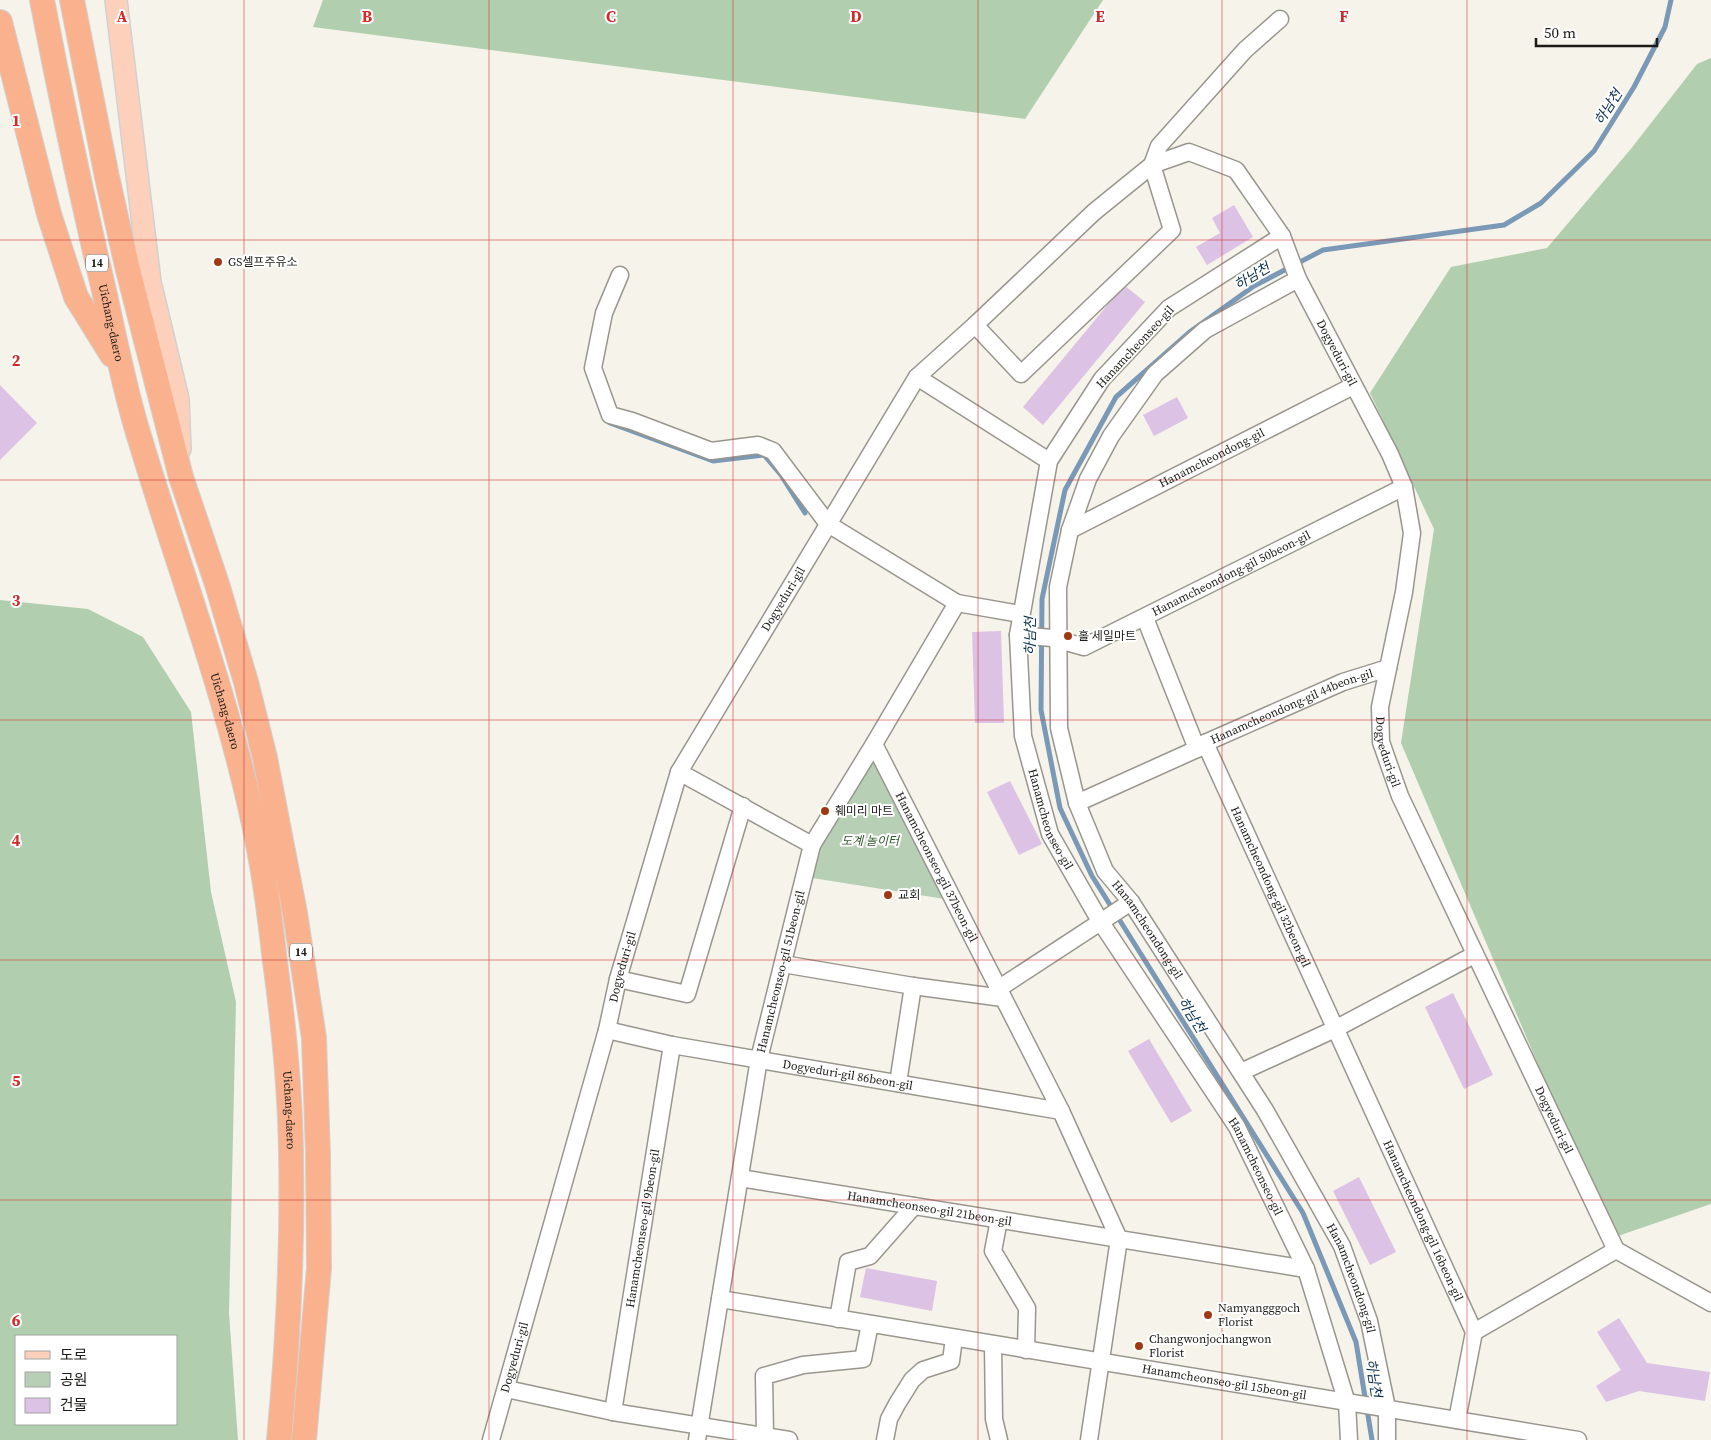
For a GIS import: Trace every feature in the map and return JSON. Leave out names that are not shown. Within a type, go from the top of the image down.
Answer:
[{"type":"highway","name":"Uichang-daero","points":[[42,0],[81,191],[134,420],[237,748],[258,846],[270,920],[287,1069],[291,1150],[291,1254],[287,1357],[279,1440]]},
{"type":"highway","name":"14","points":[[72,0],[106,177],[127,266],[181,477],[217,584],[246,682],[265,758],[295,913],[314,1038],[318,1155],[319,1268],[304,1440]]},
{"type":"highway","points":[[0,22],[49,214],[76,298],[122,372]]},
{"type":"main road","points":[[116,0],[150,282],[178,399],[181,477]]},
{"type":"street","name":"Dogyeduri-gil","points":[[1152,165],[1159,146],[1245,50],[1280,19]]},
{"type":"street","name":"Dogyeduri-gil","points":[[491,1440],[507,1389],[607,1030],[618,979],[679,772],[917,377],[975,325],[1094,212],[1152,165],[1189,152],[1236,170],[1285,243],[1297,276],[1390,454],[1404,486],[1412,533],[1404,592],[1380,707],[1380,742],[1400,796],[1616,1250]]},
{"type":"street","points":[[975,325],[1021,374],[1172,230],[1152,165]]},
{"type":"street","name":"Hanamcheonseo-gil","points":[[1285,243],[1169,308],[1102,379],[1049,461],[1020,614],[1024,635],[1023,736],[1050,834],[1237,1127],[1306,1270],[1351,1403],[1349,1440]]},
{"type":"street","points":[[620,275],[604,313],[593,368],[610,415],[632,421],[711,451],[758,445],[773,451],[828,524],[957,603],[1020,614]]},
{"type":"street","name":"Hanamcheondong-gil","points":[[1297,276],[1205,330],[1155,374],[1111,436],[1088,479],[1070,530],[1058,587],[1054,639],[1059,728],[1077,803],[1105,871],[1241,1072],[1265,1110],[1342,1246],[1369,1321],[1387,1440]]},
{"type":"street","points":[[917,377],[1049,461]]},
{"type":"street","name":"Hanamcheondong-gil","points":[[1070,530],[1353,386]]},
{"type":"street","name":"Hanamcheondong-gil 50beon-gil","points":[[1024,635],[1054,639],[1084,647],[1145,618],[1404,486]]},
{"type":"street","name":"Hanamcheonseo-gil 51beon-gil","points":[[698,1433],[759,1059],[812,845],[957,603]]},
{"type":"street","name":"Hanamcheondong-gil 44beon-gil","points":[[1145,618],[1201,746]]},
{"type":"street","name":"Hanamcheondong-gil 44beon-gil","points":[[1077,803],[1343,682],[1388,668]]},
{"type":"street","name":"Hanamcheonseo-gil 37beon-gil","points":[[874,744],[1001,994]]},
{"type":"street","name":"Hanamcheondong-gil 32beon-gil","points":[[1201,746],[1335,1028]]},
{"type":"street","points":[[679,772],[812,845]]},
{"type":"street","points":[[618,979],[687,994],[743,806]]},
{"type":"street","points":[[783,964],[913,986],[1001,994],[1127,903]]},
{"type":"street","points":[[1241,1072],[1335,1028],[1474,955]]},
{"type":"street","points":[[898,1083],[913,986]]},
{"type":"street","points":[[1001,994],[1060,1111],[1119,1239],[1089,1440]]},
{"type":"street","name":"Hanamcheondong-gil 16beon-gil","points":[[1335,1028],[1474,1332]]},
{"type":"street","name":"Dogyeduri-gil 86beon-gil","points":[[607,1030],[672,1045],[1060,1111]]},
{"type":"street","name":"Hanamcheonseo-gil 9beon-gil","points":[[613,1412],[672,1045]]},
{"type":"street","name":"Hanamcheonseo-gil 21beon-gil","points":[[740,1178],[1306,1270]]},
{"type":"street","points":[[838,1319],[848,1262],[870,1256],[914,1206]]},
{"type":"street","points":[[999,1220],[994,1251],[1027,1308],[1026,1350]]},
{"type":"street","points":[[1456,1420],[1474,1332],[1616,1250],[1711,1303]]},
{"type":"street","name":"Hanamcheonseo-gil 15beon-gil","points":[[720,1299],[1382,1408]]},
{"type":"street","points":[[764,1436],[764,1376],[803,1365],[863,1359],[870,1324]]},
{"type":"street","points":[[885,1440],[889,1419],[896,1404],[912,1380],[922,1370],[951,1361],[954,1338]]},
{"type":"street","points":[[993,1344],[994,1420],[1000,1440]]},
{"type":"street","points":[[507,1389],[698,1433],[764,1436],[789,1440]]},
{"type":"street","points":[[1382,1408],[1578,1440]]},
{"type":"green space","points":[[323,0],[1103,0],[1025,119],[313,27]]},
{"type":"green space","points":[[1711,58],[1711,1204],[1612,1238],[1401,743],[1434,529],[1370,393],[1451,267],[1547,248],[1630,150],[1697,64]]},
{"type":"green space","points":[[0,600],[88,609],[143,637],[191,712],[211,892],[236,1002],[229,1313],[238,1440],[0,1440]]},
{"type":"green space","name":"도계 놀이터","points":[[874,748],[951,900],[806,877],[814,844]]},
{"type":"building","points":[[1234,205],[1253,237],[1207,265],[1196,247],[1220,233],[1212,218]]},
{"type":"building","points":[[1124,285],[1145,302],[1043,425],[1023,407]]},
{"type":"building","points":[[0,385],[37,423],[0,460]]},
{"type":"building","points":[[1177,397],[1188,418],[1154,436],[1143,415]]},
{"type":"building","points":[[1001,631],[1004,723],[975,723],[972,632]]},
{"type":"building","points":[[1010,781],[1042,844],[1019,855],[987,792]]},
{"type":"building","points":[[1453,993],[1493,1075],[1464,1089],[1425,1007]]},
{"type":"building","points":[[1149,1039],[1192,1111],[1171,1123],[1128,1051]]},
{"type":"building","points":[[1359,1177],[1396,1252],[1370,1265],[1333,1191]]},
{"type":"building","points":[[866,1268],[937,1281],[932,1311],[860,1297]]},
{"type":"building","points":[[1619,1318],[1647,1363],[1710,1372],[1705,1401],[1639,1391],[1606,1402],[1596,1386],[1621,1370],[1597,1332]]},
{"type":"waterway","name":"하남천","points":[[1372,1440],[1356,1342],[1303,1213],[1092,876],[1060,808],[1041,710],[1042,599],[1065,490],[1116,397],[1191,331],[1254,286],[1323,250],[1504,225],[1541,203],[1594,151],[1634,87],[1665,27],[1671,0]]},
{"type":"waterway","points":[[610,423],[713,461],[764,455],[781,475],[805,513]]},
{"type":"place","name":"GS셀프주유소","points":[[218,262]]},
{"type":"place","name":"홀 세일마트","points":[[1068,636]]},
{"type":"place","name":"훼미리 마트","points":[[825,811]]},
{"type":"place","name":"교회","points":[[888,895]]},
{"type":"place","name":"Namyangggoch Florist","points":[[1208,1315]]},
{"type":"place","name":"Changwonjochangwon Florist","points":[[1139,1346]]}]
